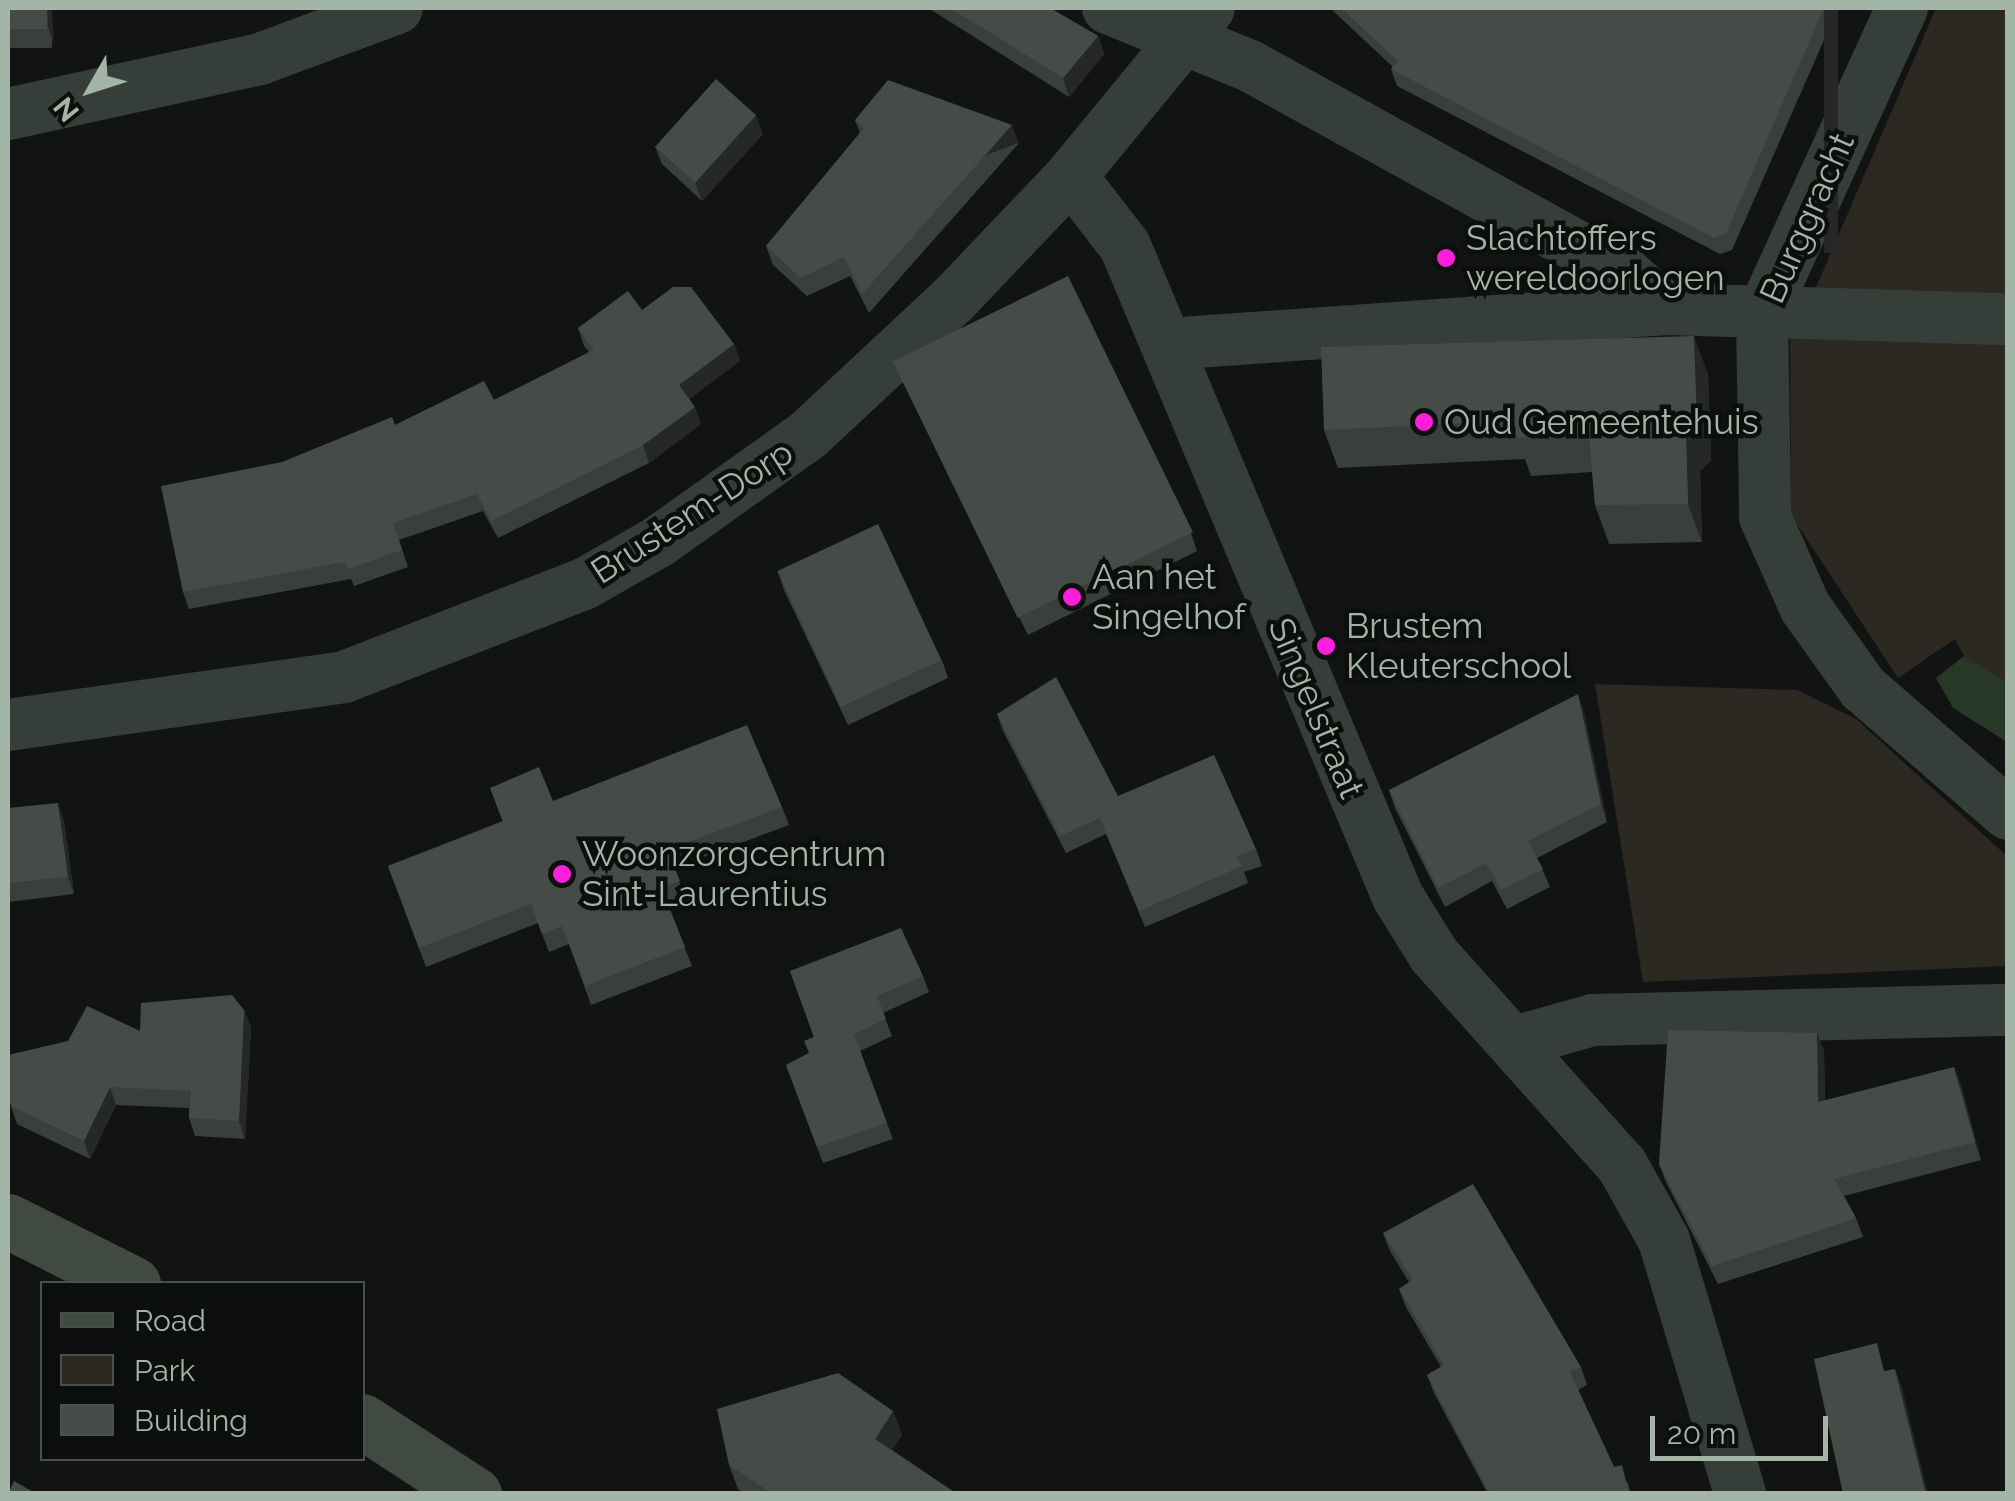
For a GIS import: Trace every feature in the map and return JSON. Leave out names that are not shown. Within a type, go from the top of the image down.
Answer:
[{"type":"main road","points":[[8,1221],[127,1281]]},
{"type":"main road","points":[[365,1423],[474,1494]]},
{"type":"street","points":[[8,114],[204,74],[398,8]]},
{"type":"street","points":[[1108,8],[1197,22],[1625,274],[1666,309]]},
{"type":"street","name":"Burggracht","points":[[1902,8],[1762,316],[2008,319]]},
{"type":"street","name":"Brustem-Dorp","points":[[8,725],[344,677],[584,584],[721,502],[808,436],[1071,176],[1197,22]]},
{"type":"street","name":"Singelstraat","points":[[1071,176],[1125,246],[1398,897],[1434,955],[1622,1165],[1664,1240],[1740,1494]]},
{"type":"street","points":[[1167,344],[1666,309],[1762,316],[1765,518],[1805,607],[1863,688],[2008,814]]},
{"type":"street","points":[[1514,1042],[1593,1020],[2008,1010]]},
{"type":"green space","points":[[1936,8],[2007,8],[2007,294],[1814,292]]},
{"type":"green space","points":[[1790,335],[2007,342],[2007,681],[1964,656],[1955,639],[1898,678],[1791,515]]},
{"type":"green space","points":[[1595,684],[1797,690],[1856,719],[2007,856],[2007,966],[1643,982]]},
{"type":"shaded area","points":[[1964,656],[2007,681],[2007,742],[1953,708],[1936,678]]},
{"type":"building","points":[[8,8],[47,8],[47,29],[8,29]]},
{"type":"building","points":[[950,8],[1050,8],[1098,36],[1063,78]]},
{"type":"building","points":[[1341,8],[1824,8],[1726,233],[1714,238],[1391,69],[1398,61]]},
{"type":"building","points":[[716,79],[756,115],[695,183],[655,147]]},
{"type":"building","points":[[888,80],[1012,125],[862,294],[844,257],[801,278],[766,246],[864,128],[855,120]]},
{"type":"building","points":[[1068,276],[1193,532],[1018,618],[893,361]]},
{"type":"building","points":[[673,287],[691,287],[734,344],[679,385],[695,407],[643,445],[491,521],[477,494],[393,523],[402,550],[348,569],[345,562],[183,592],[161,486],[282,462],[392,417],[395,425],[484,381],[494,400],[594,350],[578,328],[628,291],[642,310]]},
{"type":"building","points":[[1694,336],[1697,422],[1686,433],[1688,504],[1595,505],[1589,433],[1517,438],[1514,421],[1324,430],[1321,347]]},
{"type":"building","points":[[878,524],[941,660],[841,707],[777,571]]},
{"type":"building","points":[[1056,677],[1118,796],[1214,755],[1256,849],[1237,856],[1242,866],[1139,911],[1100,818],[1060,836],[997,714]]},
{"type":"building","points":[[1578,694],[1601,804],[1528,841],[1543,869],[1501,890],[1486,863],[1438,888],[1389,790]]},
{"type":"building","name":"Woonzorgcentrum Sint-Laurentius","points":[[747,725],[782,807],[667,850],[680,881],[661,887],[685,947],[585,986],[562,926],[542,934],[531,904],[419,948],[388,866],[503,822],[490,788],[539,767],[553,801]]},
{"type":"building","points":[[58,803],[68,877],[8,883],[8,808]]},
{"type":"building","points":[[901,928],[923,976],[877,996],[886,1019],[854,1034],[887,1123],[817,1147],[786,1065],[809,1053],[804,1041],[814,1037],[790,971]]},
{"type":"building","points":[[232,995],[244,1010],[239,1121],[189,1118],[191,1091],[110,1087],[84,1141],[11,1106],[8,1055],[68,1041],[87,1006],[140,1031],[141,1003]]},
{"type":"building","points":[[1668,1030],[1817,1033],[1818,1102],[1954,1067],[1975,1142],[1834,1179],[1856,1218],[1712,1266],[1659,1164]]},
{"type":"building","points":[[1473,1184],[1581,1367],[1570,1372],[1614,1467],[1622,1465],[1629,1494],[1490,1494],[1427,1375],[1444,1365],[1399,1289],[1413,1280],[1383,1233]]},
{"type":"building","points":[[1877,1343],[1884,1371],[1895,1369],[1926,1494],[1843,1494],[1814,1359]]},
{"type":"building","points":[[838,1373],[893,1411],[875,1439],[957,1494],[773,1494],[729,1465],[717,1409]]},
{"type":"building","points":[[14,1481],[37,1494],[8,1494]]},
{"type":"place","name":"Slachtoffers wereldoorlogen","points":[[1446,258]]},
{"type":"place","name":"Oud Gemeentehuis","points":[[1424,422]]},
{"type":"place","name":"Aan het Singelhof","points":[[1072,597]]},
{"type":"place","name":"Brustem Kleuterschool","points":[[1326,646]]},
{"type":"place","name":"Woonzorgcentrum Sint-Laurentius","points":[[562,874]]}]
